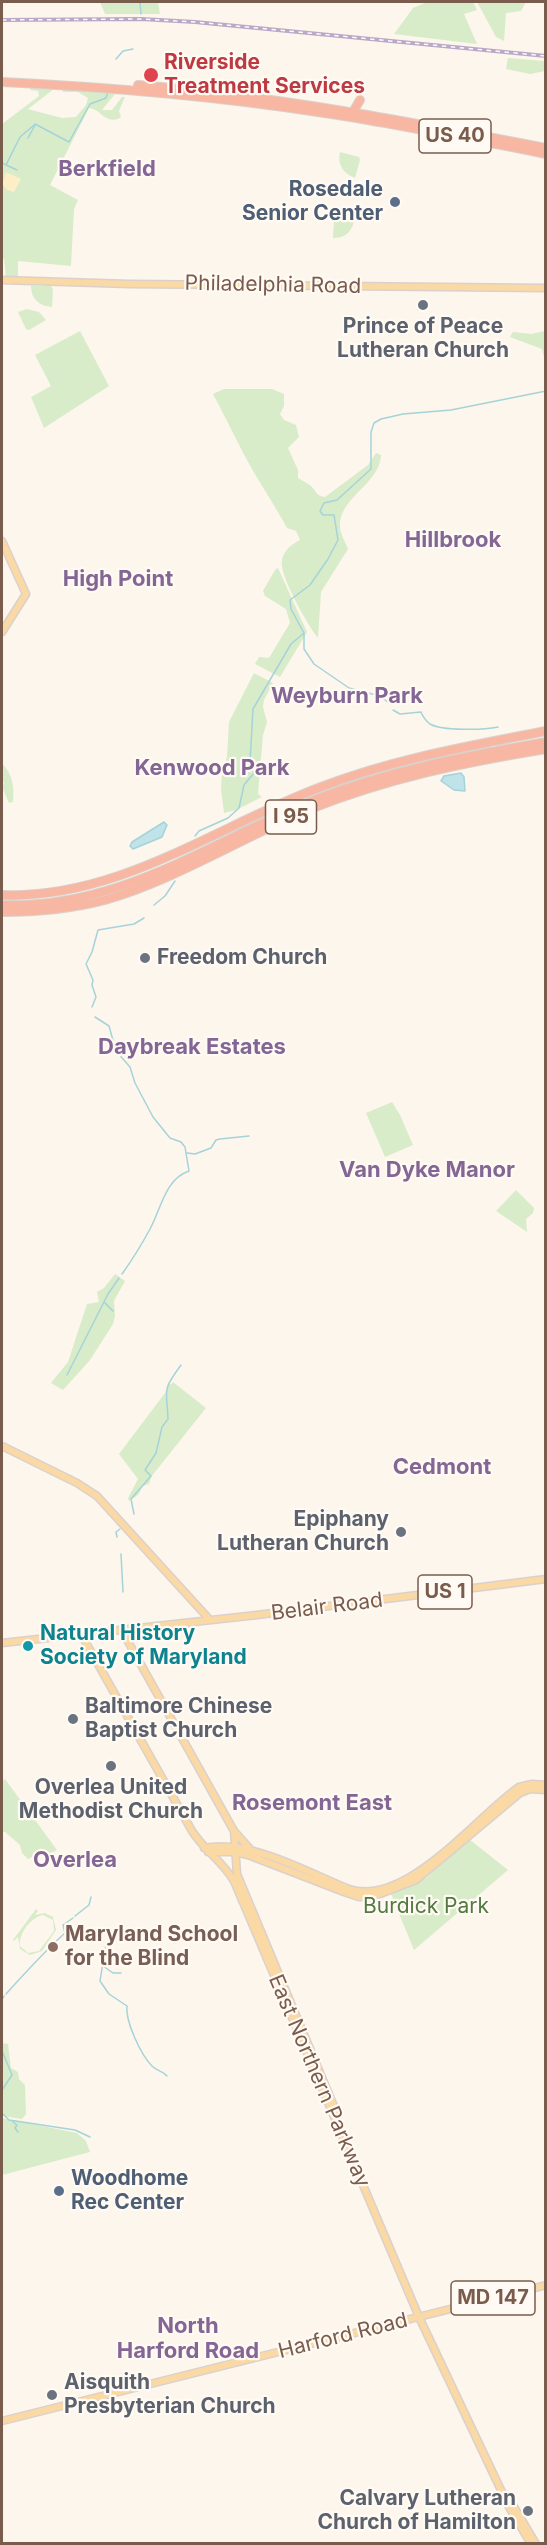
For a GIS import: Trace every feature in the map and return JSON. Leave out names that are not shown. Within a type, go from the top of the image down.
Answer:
[{"type":"highway","name":"US 40","points":[[2,77],[171,88],[354,112],[546,148]]},
{"type":"highway","name":"US 40","points":[[2,82],[139,91],[277,106],[392,124],[546,154]]},
{"type":"highway","points":[[354,112],[360,100]]},
{"type":"highway","name":"I 95","points":[[2,895],[61,892],[116,879],[290,799],[359,773],[439,751],[546,731]]},
{"type":"highway","points":[[2,903],[53,899],[113,886],[138,877],[273,814],[345,785],[424,761],[546,740]]},
{"type":"highway","name":"I 95","points":[[2,912],[44,911],[105,900],[142,887],[289,818],[349,795],[442,768],[546,749]]},
{"type":"main road","name":"Philadelphia Road","points":[[2,280],[126,284],[546,288]]},
{"type":"main road","points":[[2,541],[26,594],[2,632]]},
{"type":"main road","points":[[2,1446],[77,1483],[98,1496],[210,1620]]},
{"type":"main road","name":"Belair Road","points":[[2,1643],[546,1579]]},
{"type":"main road","points":[[121,1629],[234,1831],[251,1850]]},
{"type":"main road","name":"East Northern Parkway","points":[[81,1634],[182,1815],[206,1850],[225,1867],[234,1881],[420,2316],[491,2464],[536,2544]]},
{"type":"main road","points":[[206,1850],[251,1850],[349,1889],[363,1892],[375,1891],[419,1873],[519,1787],[532,1784],[546,1785]]},
{"type":"main road","points":[[235,1849],[344,1892],[360,1897],[372,1897],[420,1878],[520,1793],[530,1789],[546,1790]]},
{"type":"main road","name":"East Northern Parkway","points":[[234,1831],[237,1874],[268,1956]]},
{"type":"main road","name":"Harford Road","points":[[2,2421],[546,2285]]},
{"type":"main road","name":"East Northern Parkway","points":[[491,2464],[509,2507],[531,2544]]},
{"type":"green space","points":[[100,2],[158,2],[160,14],[105,14]]},
{"type":"green space","points":[[427,2],[473,2],[477,10],[464,14],[477,44],[394,34],[413,8]]},
{"type":"green space","points":[[477,2],[526,2],[521,11],[506,13],[504,41],[496,37]]},
{"type":"green space","points":[[508,58],[545,61],[545,71],[530,74],[506,69]]},
{"type":"green space","points":[[31,88],[54,89],[28,109],[62,118],[76,117],[86,105],[88,98],[78,92],[63,92],[62,89],[115,94],[102,110],[112,110],[122,97],[125,97],[119,111],[121,117],[118,119],[106,118],[89,108],[50,185],[78,200],[74,209],[71,266],[18,261],[18,277],[6,277],[2,258],[2,124],[39,96],[38,91],[30,90]]},
{"type":"green space","points":[[340,152],[359,157],[355,178],[342,168],[339,161]]},
{"type":"green space","points":[[336,217],[355,218],[348,233],[342,237],[333,238],[334,219]]},
{"type":"green space","points":[[31,286],[51,286],[53,289],[52,307],[37,301],[32,295]]},
{"type":"green space","points":[[27,309],[39,312],[46,320],[29,330],[26,329],[18,312]]},
{"type":"green space","points":[[80,331],[109,386],[44,428],[31,397],[51,386],[35,355]]},
{"type":"green space","points":[[545,331],[545,361],[542,349],[510,337],[513,332],[531,334]]},
{"type":"green space","points":[[224,389],[272,389],[284,394],[284,406],[280,414],[284,420],[296,425],[299,437],[288,448],[298,470],[298,478],[310,485],[320,496],[325,497],[368,465],[376,453],[381,455],[374,474],[345,508],[341,517],[340,530],[348,549],[321,592],[318,638],[295,600],[282,567],[285,553],[291,545],[300,540],[296,531],[287,528],[213,394]]},
{"type":"green space","points":[[278,568],[307,632],[280,677],[255,664],[259,657],[269,658],[290,623],[286,609],[265,596],[263,591]]},
{"type":"green space","points":[[254,673],[273,683],[263,707],[267,722],[263,735],[258,794],[262,797],[236,810],[224,813],[221,789],[222,773],[227,757],[229,722]]},
{"type":"green space","points":[[2,763],[11,776],[13,786],[13,802],[9,803],[2,787],[4,783]]},
{"type":"green space","points":[[392,1102],[413,1145],[385,1157],[366,1113]]},
{"type":"green space","points":[[516,1190],[534,1208],[533,1213],[526,1219],[527,1232],[496,1211]]},
{"type":"green space","points":[[115,1274],[125,1281],[114,1301],[113,1324],[90,1360],[63,1390],[51,1383],[68,1362],[87,1304],[99,1302],[97,1292],[104,1288]]},
{"type":"green space","points":[[169,1382],[171,1385],[173,1382],[206,1408],[151,1477],[149,1484],[143,1486],[138,1495],[129,1501],[128,1498],[138,1479],[119,1454],[165,1393]]},
{"type":"green space","points":[[5,1779],[57,1850],[47,1855],[41,1853],[28,1859],[22,1853],[20,1845],[2,1832],[2,1781]]},
{"type":"green space","name":"Burdick Park","points":[[469,1839],[508,1870],[414,1950],[391,1894],[426,1878]]},
{"type":"green space","points":[[36,1909],[38,1911],[35,1915],[45,1913],[53,1917],[56,1930],[42,1951],[30,1955],[20,1949],[18,1937],[13,1940]],"holes":[[[43,1915],[53,1920],[54,1931],[39,1951],[28,1953],[20,1946],[23,1931],[34,1919]]]},
{"type":"green space","points":[[2,2043],[8,2044],[11,2068],[18,2072],[19,2079],[25,2085],[26,2114],[22,2119],[2,2116]]},
{"type":"green space","points":[[2,2118],[77,2133],[86,2141],[90,2152],[2,2175]]},
{"type":"sand","points":[[6,172],[21,179],[14,192],[7,190],[2,184]]},
{"type":"water","points":[[461,773],[464,777],[465,791],[454,790],[441,781],[444,776]]},
{"type":"water","points":[[164,822],[167,825],[162,837],[133,849],[130,846],[132,842]]},
{"type":"waterway","points":[[140,2],[141,14]]},
{"type":"waterway","points":[[116,59],[123,51],[133,49]]},
{"type":"waterway","points":[[35,124],[69,142],[90,104],[106,98],[108,92]]},
{"type":"waterway","points":[[6,165],[20,137],[34,125]]},
{"type":"waterway","points":[[28,138],[35,125]]},
{"type":"waterway","points":[[2,163],[17,170]]},
{"type":"waterway","points":[[195,836],[199,831],[228,818],[239,808],[244,785],[254,773],[250,762],[253,709],[291,644],[304,633],[291,609],[290,600],[310,585],[338,540],[334,515],[323,515],[320,511],[324,503],[337,500],[371,469],[371,432],[374,423],[403,414],[451,410],[546,391]]},
{"type":"waterway","points":[[304,634],[304,649],[314,664],[349,688],[380,696],[389,703]]},
{"type":"waterway","points":[[393,710],[400,714],[421,712],[430,724],[444,728],[498,727]]},
{"type":"waterway","points":[[154,905],[165,896],[175,881]]},
{"type":"waterway","points":[[92,1007],[96,997],[92,985],[93,980],[86,964],[98,930],[134,924],[144,918]]},
{"type":"waterway","points":[[95,1017],[109,1026],[116,1051],[130,1067],[135,1083],[153,1117],[170,1138],[181,1142],[185,1147],[189,1171],[181,1175],[169,1188],[150,1229],[122,1274]]},
{"type":"waterway","points":[[187,1153],[195,1154],[211,1148],[216,1140],[249,1136]]},
{"type":"waterway","points":[[67,1375],[108,1294],[119,1278]]},
{"type":"waterway","points":[[105,1303],[113,1311]]},
{"type":"waterway","points":[[134,1514],[131,1499],[151,1476],[145,1470],[156,1453],[162,1427],[168,1419],[166,1396],[168,1386],[181,1365]]},
{"type":"waterway","points":[[117,1537],[116,1532],[120,1529]]},
{"type":"waterway","points":[[121,1554],[123,1592]]},
{"type":"waterway","points":[[75,1916],[89,1905],[91,1897]]},
{"type":"waterway","points":[[6,1994],[65,1933],[63,1925],[73,1918]]},
{"type":"waterway","points":[[106,1944],[100,1981],[109,1994],[127,2006],[131,2029],[143,2054],[152,2066],[167,2076]]},
{"type":"waterway","points":[[103,1966],[113,1973],[121,1973]]},
{"type":"waterway","points":[[2,2000],[4,1996]]},
{"type":"waterway","points":[[2,2051],[12,2075],[2,2090]]},
{"type":"waterway","points":[[2,2113],[9,2120],[75,2130],[90,2137]]},
{"type":"waterway","points":[[13,2122],[17,2125],[15,2128],[18,2132]]},
{"type":"railway","points":[[2,20],[141,19],[195,22],[546,56]]},
{"type":"place","name":"Riverside Treatment Services","points":[[151,75]]},
{"type":"place","name":"Rosedale Senior Center","points":[[395,202]]},
{"type":"place","name":"Prince of Peace Lutheran Church","points":[[423,305]]},
{"type":"place","name":"Freedom Church","points":[[145,958]]},
{"type":"place","name":"Epiphany Lutheran Church","points":[[401,1532]]},
{"type":"place","name":"Natural History Society of Maryland","points":[[28,1646]]},
{"type":"place","name":"Baltimore Chinese Baptist Church","points":[[73,1719]]},
{"type":"place","name":"Overlea United Methodist Church","points":[[111,1766]]},
{"type":"place","name":"Maryland School for the Blind","points":[[53,1947]]},
{"type":"place","name":"Woodhome Rec Center","points":[[59,2191]]},
{"type":"place","name":"Aisquith Presbyterian Church","points":[[52,2395]]},
{"type":"place","name":"Calvary Lutheran Church of Hamilton","points":[[528,2511]]},
{"type":"district","name":"Berkfield","points":[[107,169]]},
{"type":"district","name":"Hillbrook","points":[[453,540]]},
{"type":"district","name":"High Point","points":[[118,579]]},
{"type":"district","name":"Weyburn Park","points":[[347,696]]},
{"type":"district","name":"Kenwood Park","points":[[212,768]]},
{"type":"district","name":"Daybreak Estates","points":[[192,1047]]},
{"type":"district","name":"Van Dyke Manor","points":[[427,1170]]},
{"type":"district","name":"Cedmont","points":[[442,1467]]},
{"type":"district","name":"Rosemont East","points":[[312,1803]]},
{"type":"district","name":"Overlea","points":[[75,1860]]},
{"type":"district","name":"North Harford Road","points":[[188,2338]]}]
